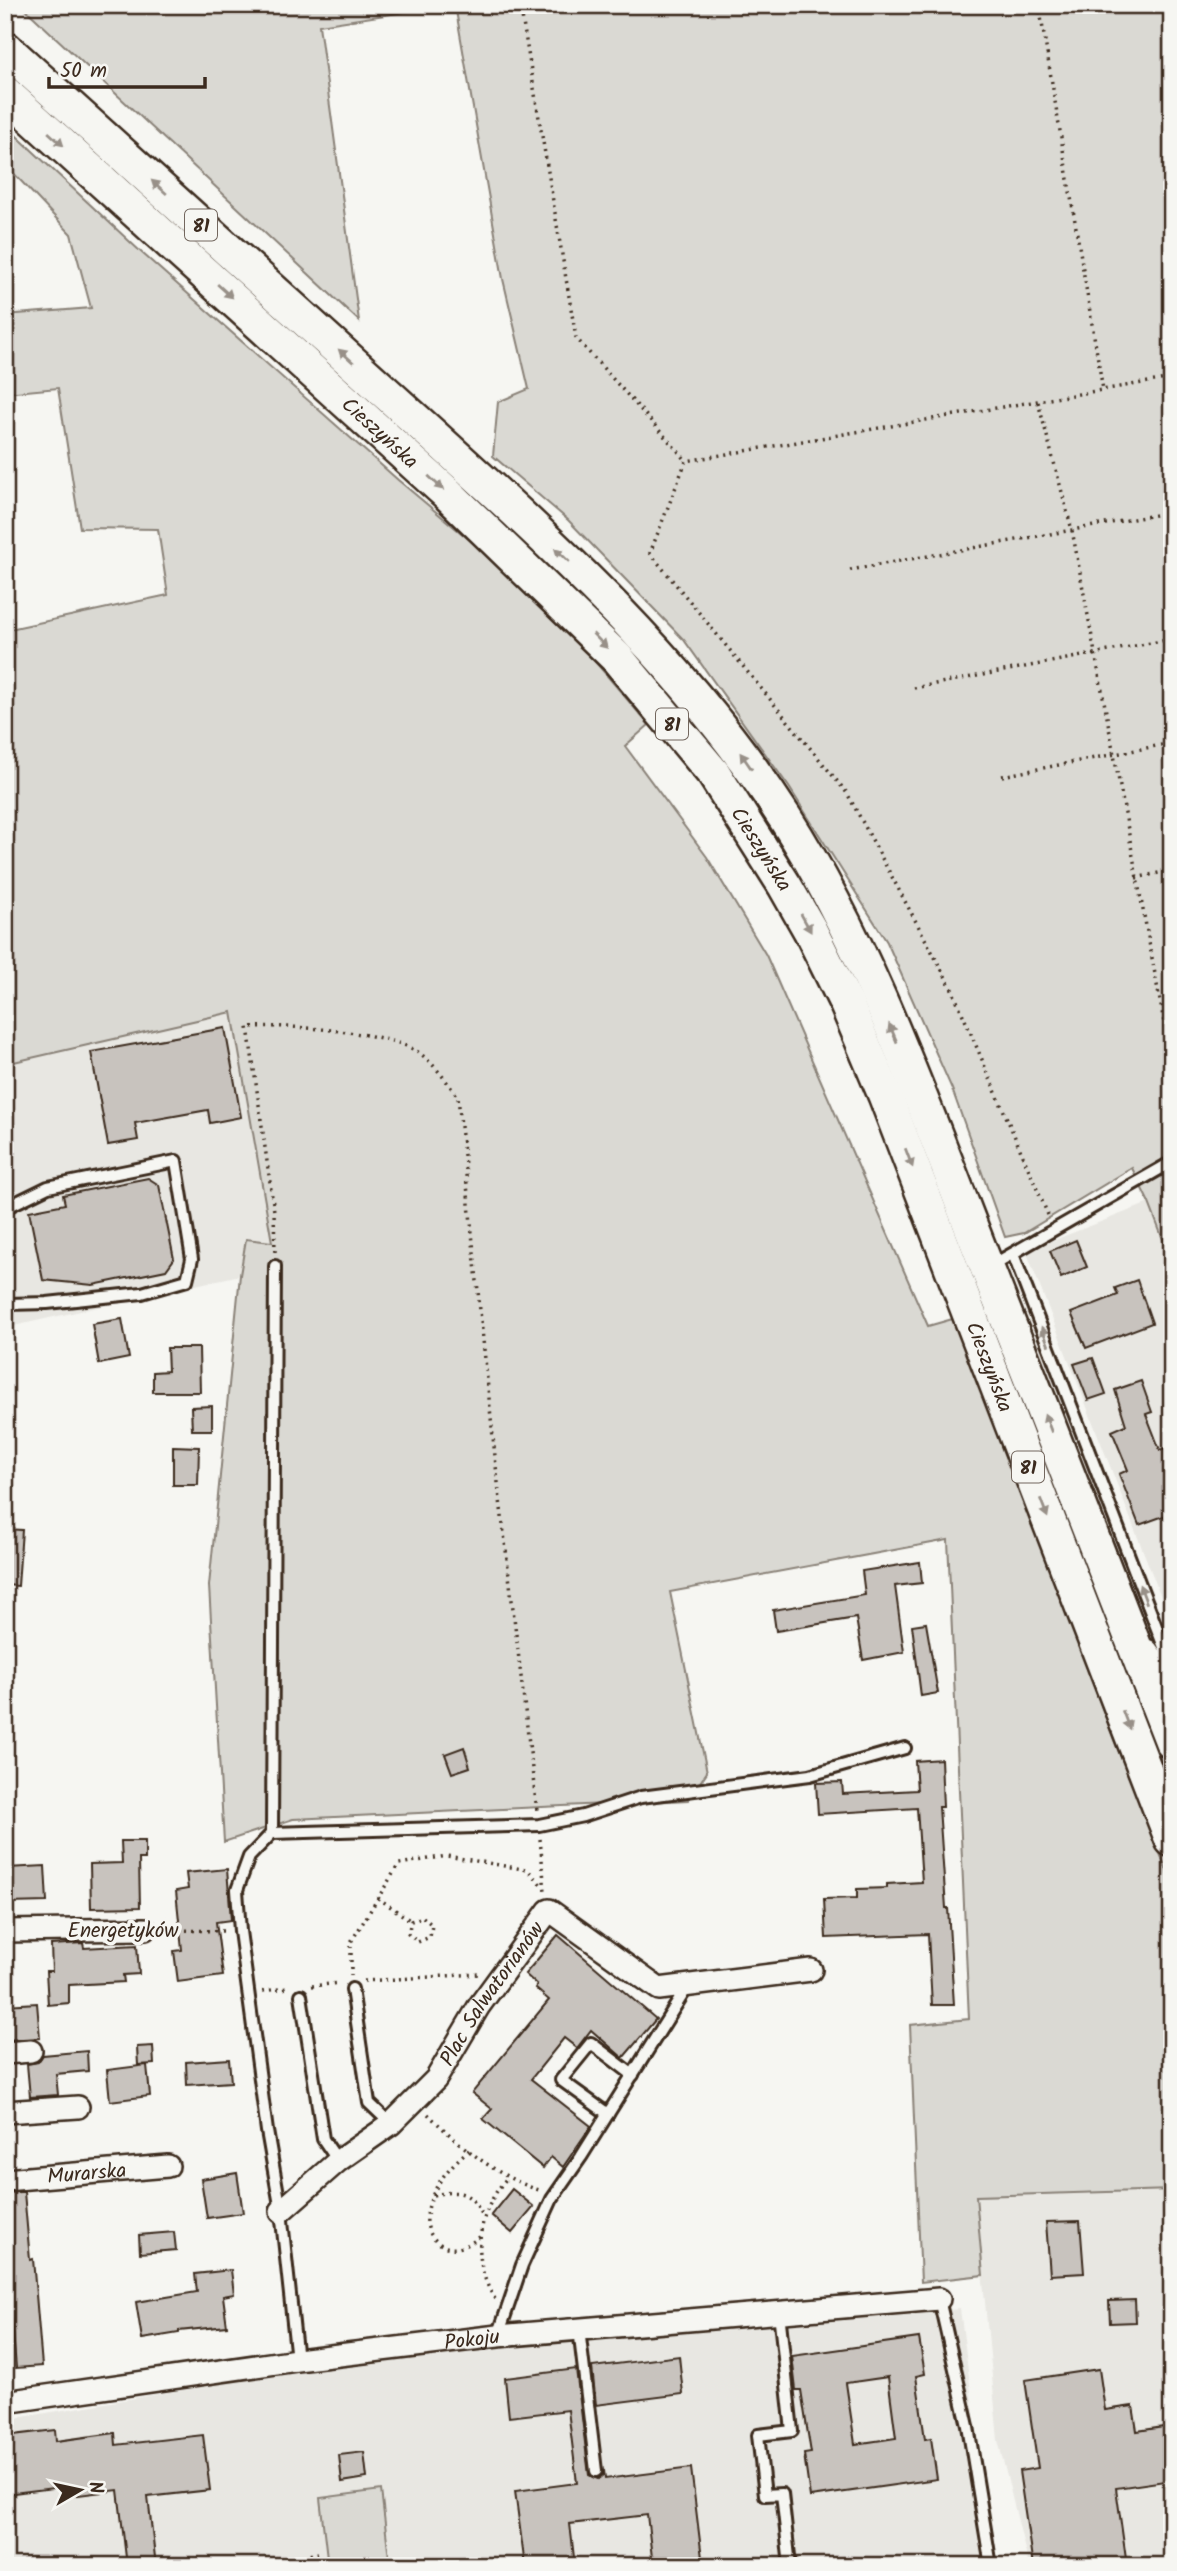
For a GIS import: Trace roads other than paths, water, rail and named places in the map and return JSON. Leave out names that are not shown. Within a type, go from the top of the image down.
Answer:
[{"type":"main road","name":"Cieszyńska","points":[[5,48],[587,578],[697,698],[785,817],[818,874],[874,987],[920,1096],[1000,1261],[1127,1623],[1172,1742]]},
{"type":"main road","name":"Cieszyńska","points":[[5,93],[368,421],[530,572],[617,658],[714,774],[785,886],[847,1005],[890,1108],[1172,1840]]},
{"type":"street","points":[[1127,1623],[1171,1684]]},
{"type":"street","name":"Plac Salwatorianów","points":[[281,2211],[338,2161],[391,2124],[436,2078],[479,2006],[549,1910],[659,1989],[811,1970]]},
{"type":"street","name":"Energetyków","points":[[5,1931],[145,1929]]},
{"type":"street","points":[[5,2053],[31,2051]]},
{"type":"street","points":[[5,2112],[78,2107]]},
{"type":"street","name":"Murarska","points":[[5,2180],[169,2166]]},
{"type":"street","name":"Pokoju","points":[[5,2402],[297,2360],[498,2336],[940,2299]]},
{"type":"lane","points":[[5,1208],[48,1187],[176,1161],[192,1259],[187,1280],[142,1293],[7,1308],[5,1292]]},
{"type":"lane","points":[[1171,1684],[1168,1660],[1000,1261],[1172,1162]]},
{"type":"lane","points":[[275,1266],[272,1833],[249,1857],[237,1890],[267,2131],[281,2211],[297,2360]]},
{"type":"lane","points":[[272,1833],[539,1825],[583,1816],[640,1797],[810,1774],[905,1748]]},
{"type":"lane","points":[[498,2336],[522,2265],[555,2194],[688,1985]]},
{"type":"lane","points":[[352,1989],[369,2103],[391,2124]]},
{"type":"lane","points":[[301,1991],[323,2139],[338,2161]]},
{"type":"lane","points":[[608,2114],[561,2080],[592,2043],[633,2075]]},
{"type":"lane","points":[[940,2299],[968,2426],[991,2566]]},
{"type":"lane","points":[[779,2312],[792,2431],[758,2435],[765,2495],[782,2494],[790,2566]]},
{"type":"lane","points":[[579,2329],[596,2471]]}]
